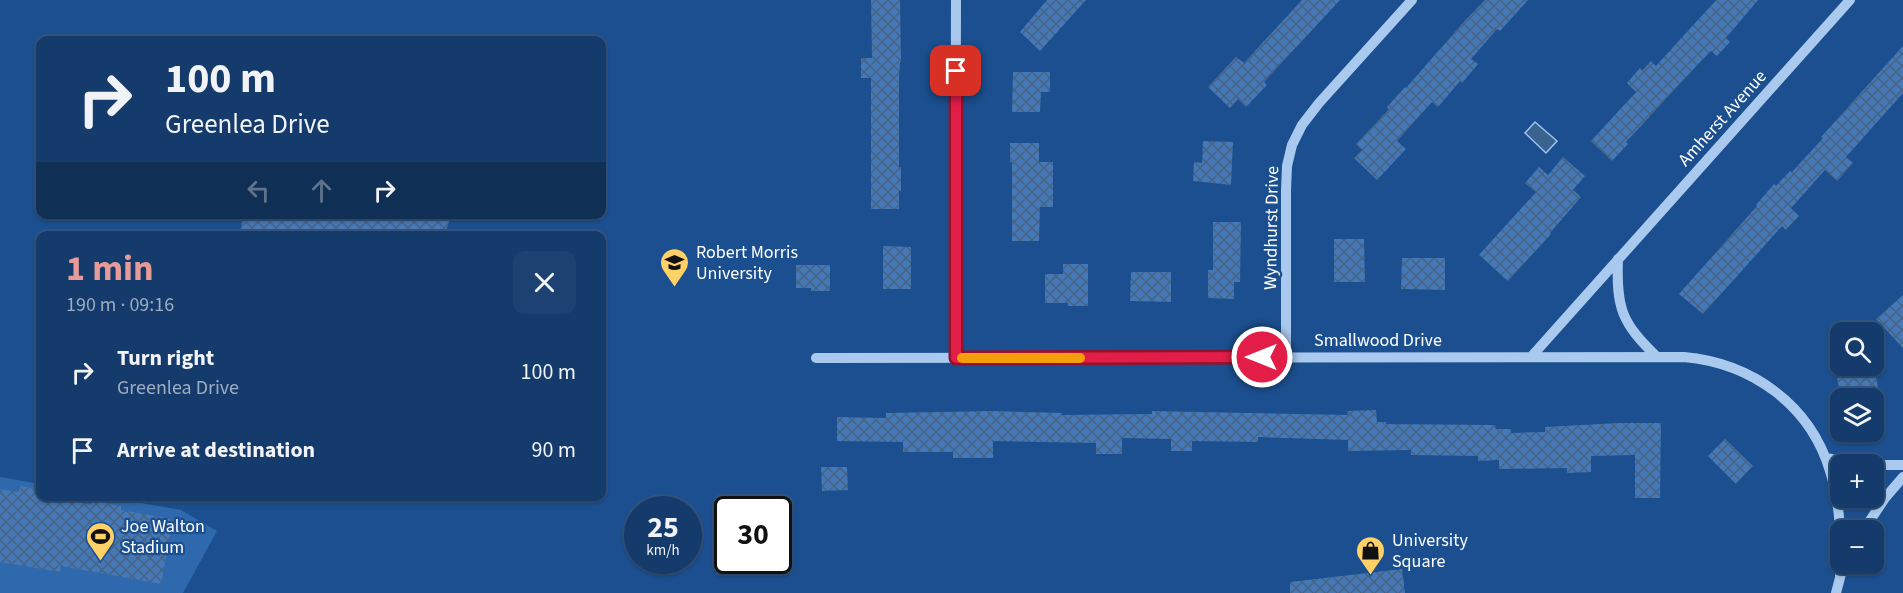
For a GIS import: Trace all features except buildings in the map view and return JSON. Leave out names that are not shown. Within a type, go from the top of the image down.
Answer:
[{"type":"street","points":[[956,0],[956,358]]},
{"type":"street","name":"Wyndhurst Drive","points":[[1286,357],[1286,190],[1287,166],[1292,145],[1302,125],[1319,103],[1412,0]]},
{"type":"street","name":"Amherst Avenue","points":[[1532,357],[1850,0]]},
{"type":"street","points":[[1618,259],[1617,285],[1623,315],[1635,334],[1657,357]]},
{"type":"street","name":"Smallwood Drive","points":[[816,358],[1704,358],[1724,363],[1764,382],[1777,391],[1802,418],[1826,458],[1834,487],[1840,532],[1840,576]]},
{"type":"street","points":[[1826,458],[1830,459]]},
{"type":"street","points":[[1884,465],[1903,465]]},
{"type":"street","points":[[1870,520],[1903,477]]},
{"type":"street","points":[[1836,593],[1840,576]]},
{"type":"shaded area","points":[[1535,122],[1557,141],[1546,153],[1525,133]]},
{"type":"shaded area","name":"Joe Walton Stadium","points":[[0,477],[36,483],[36,501],[130,501],[181,510],[217,531],[183,593],[0,593]]},
{"type":"slow traffic","points":[[962,358],[1080,358]]},
{"type":"place","name":"Robert Morris University","points":[[675,288]]},
{"type":"place","name":"Joe Walton Stadium","points":[[100,562]]},
{"type":"place","name":"University Square","points":[[1371,576]]},
{"type":"route","points":[[956,71],[956,358],[1262,357]]}]
